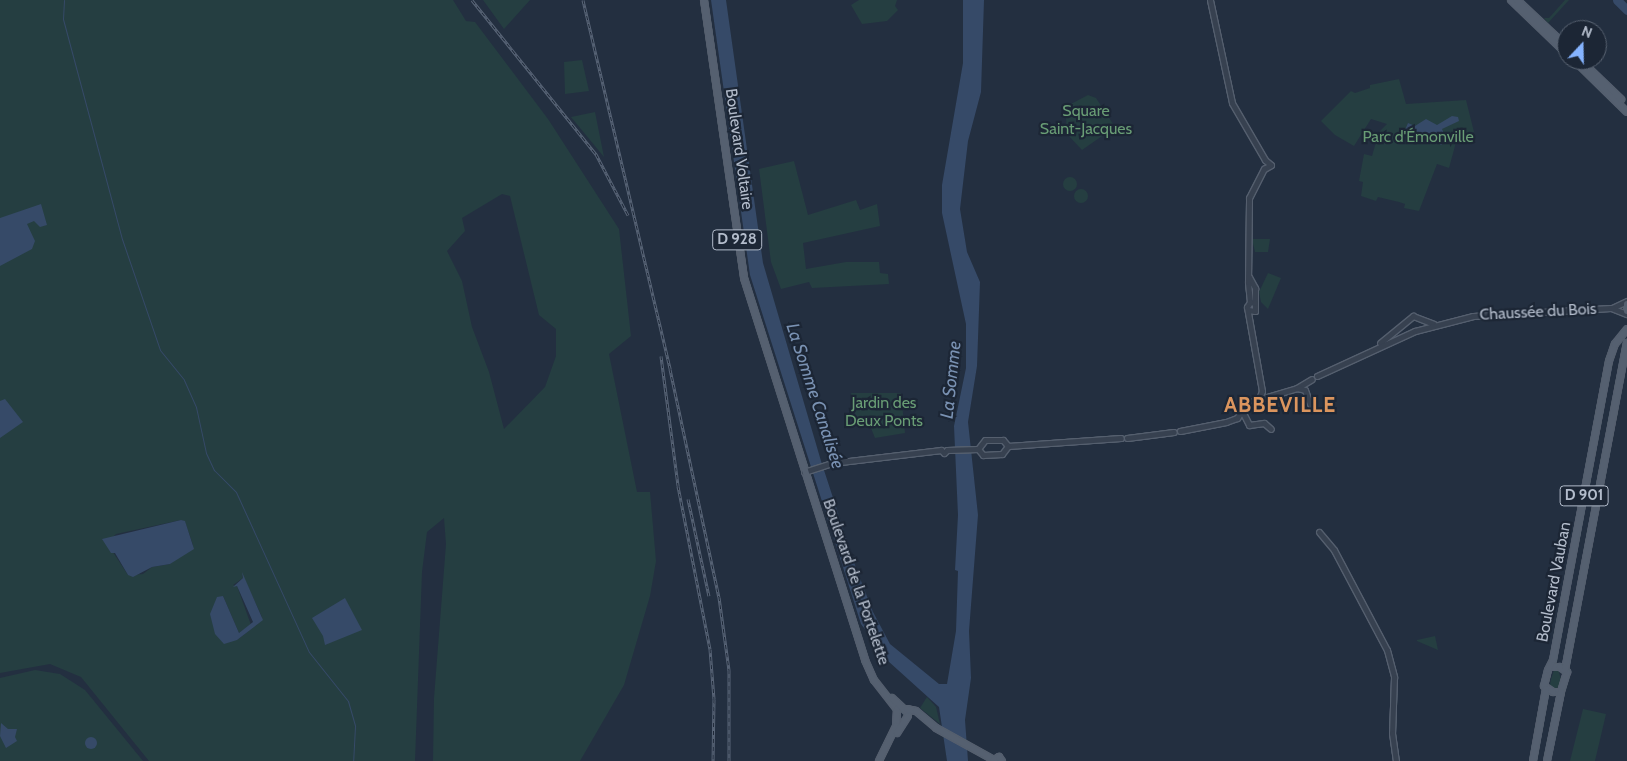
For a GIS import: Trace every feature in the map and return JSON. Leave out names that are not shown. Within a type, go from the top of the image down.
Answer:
[{"type":"main road","name":"Boulevard Voltaire","points":[[704,0],[744,278],[806,471]]},
{"type":"main road","points":[[1511,0],[1557,44]]},
{"type":"main road","points":[[1517,0],[1557,38]]},
{"type":"main road","points":[[1584,70],[1627,112]]},
{"type":"main road","points":[[1590,70],[1627,105]]},
{"type":"main road","points":[[1627,302],[1627,312]]},
{"type":"main road","name":"Boulevard Vauban","points":[[1546,689],[1609,361],[1615,344],[1627,329]]},
{"type":"main road","name":"Boulevard Vauban","points":[[1561,692],[1567,672],[1564,670],[1627,343]]},
{"type":"main road","name":"Boulevard de la Portelette","points":[[806,471],[865,660],[874,680],[903,713]]},
{"type":"main road","points":[[1550,667],[1564,670]]},
{"type":"main road","points":[[1533,761],[1546,689],[1561,692],[1547,761]]},
{"type":"main road","points":[[880,761],[903,713],[916,711],[923,719],[936,728],[972,749],[994,760],[1000,757],[1002,761]]},
{"type":"street","points":[[1210,0],[1232,103],[1265,160],[1261,165],[1264,169],[1250,194],[1248,276],[1254,288],[1251,326],[1262,392],[1259,400]]},
{"type":"street","name":"Chaussée du Bois","points":[[1612,308],[1627,302]]},
{"type":"street","points":[[1251,311],[1253,303]]},
{"type":"street","name":"Chaussée du Bois","points":[[1376,346],[1436,324],[1491,313],[1612,308],[1627,312]]},
{"type":"street","points":[[1237,418],[1247,403],[1297,388],[1376,346],[1408,319],[1415,316],[1436,324]]},
{"type":"street","points":[[1408,319],[1408,326],[1416,331],[1422,320]]},
{"type":"street","points":[[1305,390],[1312,379]]},
{"type":"street","points":[[1297,388],[1305,390]]},
{"type":"street","points":[[1305,390],[1310,404]]},
{"type":"street","points":[[1262,392],[1269,396]]},
{"type":"street","points":[[1242,412],[1244,420]]},
{"type":"street","points":[[806,471],[829,464],[947,450],[975,449],[984,455],[1002,454],[1008,446],[1124,438],[1177,432],[1237,418],[1252,425],[1264,423],[1271,428]]},
{"type":"street","points":[[975,449],[984,440],[1003,440],[1008,446]]},
{"type":"street","points":[[1319,532],[1334,550],[1386,647],[1394,677],[1392,733],[1396,761]]},
{"type":"green space","points":[[0,0],[453,0],[466,21],[475,22],[548,119],[619,229],[631,336],[609,354],[637,492],[650,492],[656,561],[650,596],[624,685],[580,761],[433,761],[434,698],[446,544],[444,518],[427,532],[422,572],[415,761],[149,761],[81,677],[50,664],[0,673]],"holes":[[[502,194],[510,196],[539,315],[556,329],[556,356],[545,387],[504,429],[489,372],[472,327],[462,281],[447,251],[465,231],[462,218]],[[181,520],[185,522],[193,545],[170,564],[152,567],[143,574],[128,575],[107,543],[116,534]],[[242,574],[262,617],[259,623],[237,640],[214,629],[214,624],[223,596],[239,633],[251,625],[237,586],[233,585],[243,578]]]},
{"type":"green space","points":[[483,0],[530,0],[504,29]]},
{"type":"green space","points":[[859,0],[897,0],[895,6],[898,10],[887,21],[862,24],[851,5]]},
{"type":"green space","points":[[1565,0],[1569,0],[1548,23],[1544,18],[1549,18]]},
{"type":"green space","points":[[582,60],[589,91],[565,94],[564,62]]},
{"type":"green space","name":"Parc d'Émonville","points":[[1399,79],[1406,104],[1466,100],[1474,132],[1458,135],[1449,168],[1437,164],[1419,211],[1404,208],[1405,204],[1399,202],[1378,197],[1376,201],[1361,196],[1363,182],[1359,181],[1364,154],[1372,156],[1379,132],[1387,124],[1371,119],[1354,146],[1335,135],[1321,121],[1351,91],[1355,93],[1370,88],[1370,85]]},
{"type":"green space","name":"Square Saint-Jacques","points":[[1088,95],[1096,98],[1115,127],[1082,150],[1067,134],[1066,117],[1069,105]]},
{"type":"green space","points":[[595,112],[604,157],[571,117]]},
{"type":"green space","points":[[794,161],[808,215],[856,200],[860,210],[877,204],[880,226],[803,243],[806,269],[846,262],[879,262],[880,273],[888,274],[889,284],[812,288],[809,282],[781,289],[771,262],[759,169]]},
{"type":"green space","points":[[1067,177],[1073,177],[1077,184],[1073,191],[1067,191],[1063,187],[1063,181]]},
{"type":"green space","points":[[1081,189],[1086,191],[1088,196],[1086,201],[1081,203],[1076,201],[1074,196],[1076,191]]},
{"type":"green space","points":[[1252,239],[1270,239],[1268,252],[1255,252]]},
{"type":"green space","points":[[1268,273],[1281,278],[1268,309],[1261,302],[1259,292]]},
{"type":"green space","name":"Jardin des Deux Ponts","points":[[851,393],[901,393],[905,433],[875,438],[866,416],[856,418]]},
{"type":"green space","points":[[1435,636],[1438,650],[1417,641],[1417,640]]},
{"type":"green space","points":[[1558,669],[1561,679],[1559,687],[1554,689],[1550,685],[1551,679],[1554,670]]},
{"type":"green space","points":[[35,670],[60,674],[85,690],[143,761],[0,761],[0,678]]},
{"type":"green space","points":[[927,697],[936,707],[940,724],[920,708]]},
{"type":"green space","points":[[1583,709],[1606,714],[1595,761],[1570,761]]},
{"type":"water","points":[[711,0],[726,0],[763,263],[821,461],[856,568],[873,612],[890,644],[939,684],[947,684],[956,631],[958,571],[955,570],[958,515],[954,426],[966,368],[966,324],[942,213],[942,185],[963,63],[963,0],[984,0],[981,92],[968,141],[960,209],[967,252],[980,282],[977,366],[968,422],[978,515],[969,631],[971,678],[965,720],[968,761],[947,761],[939,707],[888,661],[861,624],[750,275]]},
{"type":"water","points":[[1452,116],[1458,117],[1459,121],[1442,129],[1447,141],[1441,145],[1425,133],[1410,133],[1405,130],[1408,123],[1415,126],[1426,119],[1437,125]]},
{"type":"water","points":[[41,204],[47,225],[40,227],[34,221],[27,224],[35,241],[32,249],[0,266],[0,218]]},
{"type":"water","points":[[5,399],[23,422],[0,438],[0,401]]},
{"type":"water","points":[[181,520],[185,521],[194,549],[170,564],[152,567],[133,577],[128,575],[115,553],[111,553],[102,539]]},
{"type":"water","points":[[242,572],[263,620],[237,640],[224,644],[215,634],[210,614],[217,597],[223,596],[239,633],[253,622],[237,586],[233,587],[243,578]]},
{"type":"water","points":[[345,598],[362,630],[325,645],[323,636],[312,618]]},
{"type":"water","points":[[1,723],[8,729],[17,729],[15,737],[17,741],[6,748],[0,736]]},
{"type":"water","points":[[89,737],[93,737],[97,743],[93,749],[89,749],[85,745],[85,741]]},
{"type":"waterway","points":[[64,0],[63,19],[122,239],[160,350],[184,380],[196,407],[206,453],[214,470],[236,492],[309,652],[348,701],[355,726],[353,761]]},
{"type":"waterway","points":[[1617,0],[1627,10]]},
{"type":"railway","points":[[472,0],[596,154],[628,215]]},
{"type":"railway","points":[[583,0],[670,369],[719,597],[729,670],[729,761]]},
{"type":"railway","points":[[661,356],[678,486],[710,649],[714,699],[713,761]]},
{"type":"railway","points":[[688,499],[709,596]]},
{"type":"district","name":"ABBEVILLE","points":[[1280,405]]},
{"type":"water label","name":"La Somme","points":[[951,380]]},
{"type":"water label","name":"La Somme Canalisée","points":[[815,396]]}]
